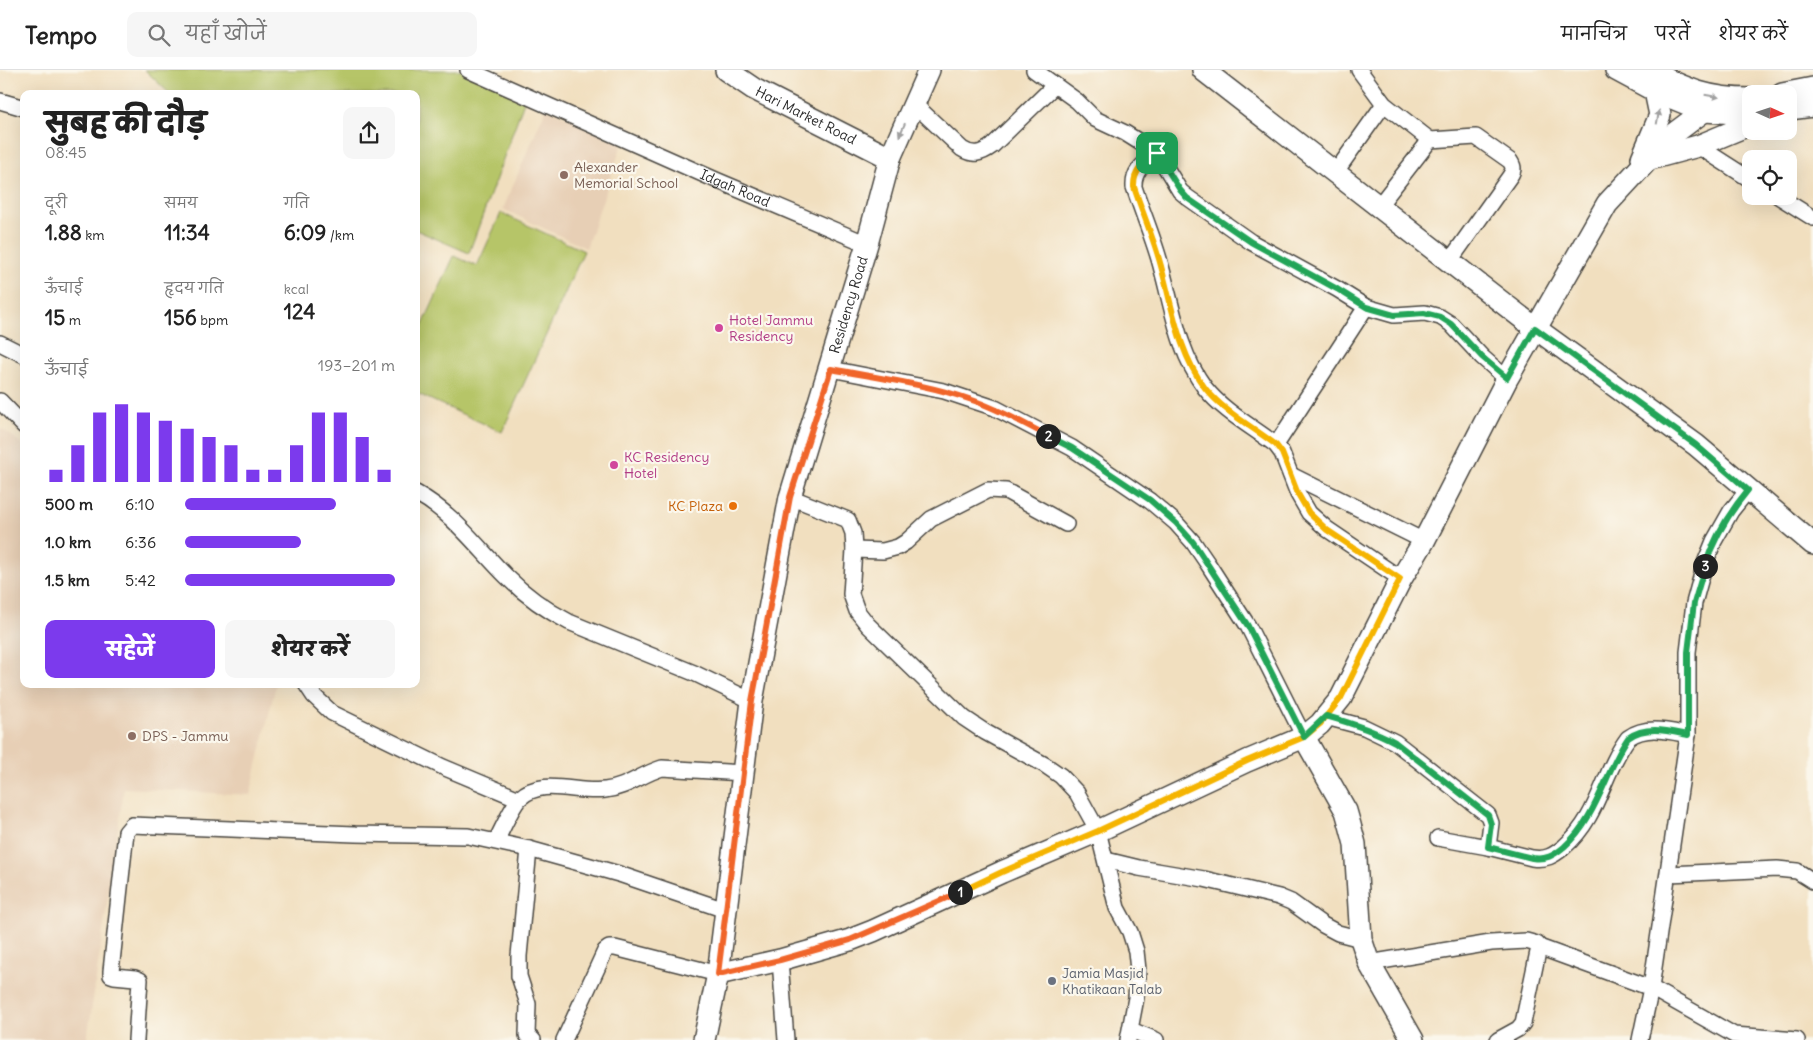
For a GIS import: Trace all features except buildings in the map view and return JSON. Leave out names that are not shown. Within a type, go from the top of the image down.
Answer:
[{"type":"street","name":"Idgah Road","points":[[468,70],[716,180],[868,244]]},
{"type":"street","name":"Hari Market Road","points":[[726,70],[754,89],[890,158]]},
{"type":"street","name":"Residency Road","points":[[704,1040],[718,974],[752,701],[790,497],[868,244],[890,158],[929,70]]},
{"type":"street","points":[[1034,70],[1077,101],[1095,119],[1124,132],[1157,153],[1187,198],[1251,242],[1366,307],[1394,315],[1424,313],[1440,317],[1456,329],[1482,357],[1507,378]]},
{"type":"street","points":[[1203,70],[1535,328],[1696,445],[1813,544]]},
{"type":"street","points":[[1359,70],[1384,104],[1430,140],[1476,137],[1510,161],[1513,169],[1449,262]]},
{"type":"street","points":[[1616,70],[1655,92],[1704,111],[1742,113]]},
{"type":"street","points":[[1647,70],[1692,92],[1722,98],[1742,98]]},
{"type":"street","points":[[914,104],[962,149],[969,153],[977,154],[984,152],[992,146],[1054,85]]},
{"type":"street","points":[[1798,91],[1813,88]]},
{"type":"street","points":[[1641,167],[1660,115],[1655,92]]},
{"type":"street","points":[[0,101],[20,107]]},
{"type":"street","points":[[1335,173],[1384,104]]},
{"type":"street","points":[[1798,108],[1813,106]]},
{"type":"street","points":[[564,1040],[596,968],[605,951],[609,948],[718,974],[780,960],[850,940],[1098,831],[1238,765],[1304,737],[1326,716],[1341,698],[1400,579],[1424,541],[1507,378],[1607,204],[1668,138],[1704,111]]},
{"type":"street","points":[[1641,167],[1742,128]]},
{"type":"street","points":[[1378,207],[1430,140]]},
{"type":"street","points":[[1698,146],[1742,174]]},
{"type":"street","points":[[1157,153],[1138,170],[1135,175],[1134,187],[1160,260],[1172,313],[1182,345],[1205,387],[1220,404],[1276,445],[1282,453],[1298,494],[1309,513],[1327,530],[1400,579]]},
{"type":"street","points":[[1792,205],[1813,218]]},
{"type":"street","points":[[1276,445],[1366,307]]},
{"type":"street","points":[[0,343],[20,352]]},
{"type":"street","points":[[831,369],[944,391],[994,408],[1072,448],[1150,500],[1176,523],[1193,542],[1248,626],[1304,737],[1346,811],[1355,844],[1361,939],[1369,963],[1413,1040]]},
{"type":"street","points":[[0,401],[20,422]]},
{"type":"street","points":[[1291,475],[1424,541]]},
{"type":"street","points":[[854,550],[883,551],[898,547],[931,519],[988,490],[1006,491],[1066,524]]},
{"type":"street","points":[[1640,1040],[1651,988],[1669,874],[1688,735],[1688,652],[1694,603],[1705,563],[1714,542],[1731,511],[1748,490]]},
{"type":"street","points":[[420,496],[443,510],[508,577],[550,612],[569,622],[694,673],[752,701]]},
{"type":"street","points":[[790,497],[848,520],[853,533],[854,550],[851,594],[857,611],[868,625],[964,718],[985,732],[1045,765],[1061,776],[1077,793],[1098,831],[1117,908],[1130,932],[1136,951],[1138,970],[1130,1035],[1156,1040]]},
{"type":"street","points":[[309,688],[314,696],[332,713],[443,767],[519,799]]},
{"type":"street","points":[[1326,716],[1364,727],[1395,742],[1488,815],[1491,824],[1488,847]]},
{"type":"street","points":[[1438,838],[1488,847],[1532,858],[1551,857],[1575,837],[1588,819],[1609,773],[1628,738],[1634,734],[1654,729],[1688,735]]},
{"type":"street","points":[[496,841],[519,799],[531,790],[542,787],[588,792],[617,788],[662,768],[743,773]]},
{"type":"street","points":[[136,1040],[140,980],[111,975],[126,832],[132,825],[355,834],[468,836],[529,849],[619,874],[725,910]]},
{"type":"street","points":[[529,849],[519,956],[519,976],[528,1004],[527,1035],[533,1040]]},
{"type":"street","points":[[1106,860],[1139,868],[1204,879],[1279,897],[1291,902],[1323,925],[1338,933],[1361,939]]},
{"type":"street","points":[[1669,874],[1777,869],[1797,871],[1813,881]]},
{"type":"street","points":[[1369,963],[1491,943],[1534,942],[1539,947],[1651,988],[1734,1038],[1797,1040]]},
{"type":"street","points":[[1498,1040],[1518,1029],[1523,1022],[1539,947]]},
{"type":"street","points":[[780,960],[786,1040]]},
{"type":"shaded area","name":"Alexander Memorial School","points":[[546,108],[623,141],[586,248],[503,209]]},
{"type":"shaded area","name":"DPS - Jammu","points":[[0,429],[20,442],[20,688],[275,688],[250,795],[124,788],[87,1040],[0,1040]]},
{"type":"green space","points":[[145,70],[463,70],[526,96],[469,253],[420,232],[420,90],[166,90]]},
{"type":"green space","points":[[501,213],[584,251],[502,432],[420,395],[420,331],[454,256],[477,266]]},
{"type":"place","name":"Alexander Memorial School","points":[[564,175]]},
{"type":"place","name":"Hotel Jammu Residency","points":[[719,328]]},
{"type":"place","name":"KC Residency Hotel","points":[[614,465]]},
{"type":"place","name":"KC Plaza","points":[[733,506]]},
{"type":"place","name":"DPS - Jammu","points":[[132,736]]},
{"type":"place","name":"Jamia Masjid Khatikaan Talab","points":[[1052,981]]},
{"type":"route","points":[[1157,153],[1138,170],[1135,175],[1134,187],[1160,260],[1172,313],[1182,345],[1191,364],[1205,387],[1220,404],[1276,445],[1282,453],[1298,494],[1309,513],[1327,530],[1400,579],[1341,698],[1335,707],[1326,716],[1320,724],[1304,737],[1247,761],[1098,831],[1002,872],[938,903],[850,940],[780,960],[718,974],[752,701],[790,497],[831,369],[944,391],[994,408],[1072,448],[1150,500],[1176,523],[1193,542],[1208,564],[1248,626],[1304,737],[1320,724],[1326,716],[1364,727],[1395,742],[1488,815],[1491,824],[1488,847],[1532,858],[1551,857],[1575,837],[1588,819],[1598,801],[1609,773],[1628,738],[1634,734],[1654,729],[1688,735],[1688,652],[1694,603],[1705,563],[1714,542],[1731,511],[1748,490],[1696,445],[1535,328],[1507,378],[1482,357],[1462,334],[1440,317],[1424,313],[1394,315],[1366,307],[1251,242],[1187,198],[1157,153]]}]
